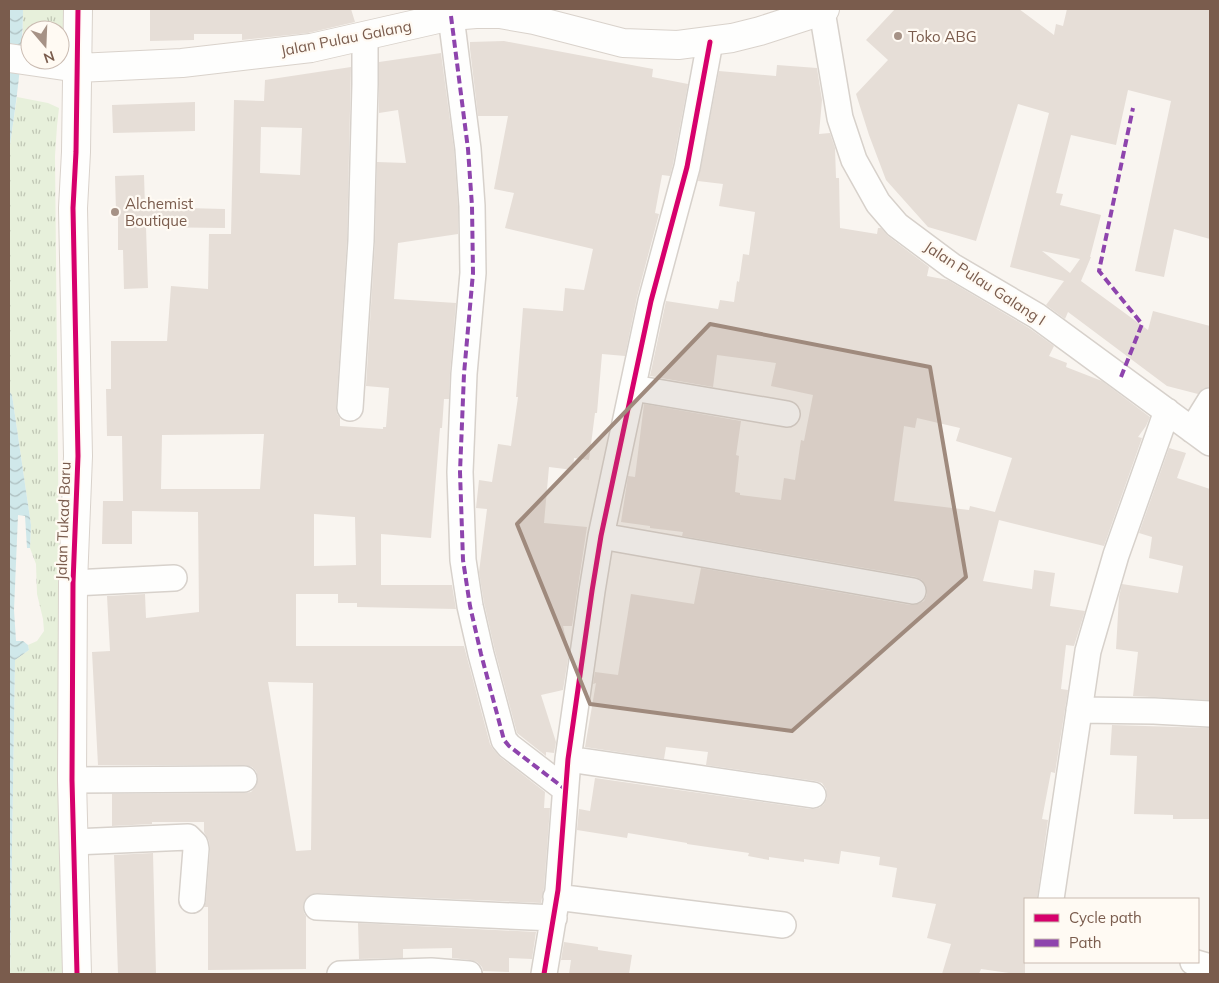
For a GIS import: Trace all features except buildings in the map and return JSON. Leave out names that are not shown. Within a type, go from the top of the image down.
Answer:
[{"type":"street","name":"Jalan Tukad Baru","points":[[70,61],[78,9]]},
{"type":"street","name":"Jalan Pulau Galang","points":[[70,67],[182,63],[311,48],[451,13],[500,14],[534,20],[623,43],[678,45],[732,38],[760,31],[823,10]]},
{"type":"street","name":"Jalan Pulau Galang I","points":[[823,10],[840,118],[854,160],[878,203],[897,225],[952,266],[1038,316],[1201,436]]},
{"type":"street","points":[[451,13],[468,149],[472,206],[473,273],[464,374],[460,472],[463,560],[476,635],[504,740],[509,746],[565,789]]},
{"type":"street","points":[[350,408],[361,241],[365,36]]},
{"type":"street","points":[[544,974],[555,908],[568,758],[601,536],[650,301],[687,167],[710,42]]},
{"type":"street","name":"Jalan Tukad Baru","points":[[69,70],[78,456],[73,583],[72,780],[77,974]]},
{"type":"street","points":[[633,388],[787,414]]},
{"type":"street","points":[[1201,436],[1210,401]]},
{"type":"street","points":[[1051,898],[1088,651],[1119,546],[1167,411]]},
{"type":"street","points":[[601,536],[914,591]]},
{"type":"street","points":[[73,583],[174,578]]},
{"type":"street","points":[[1079,710],[1210,714]]},
{"type":"street","points":[[568,758],[813,795]]},
{"type":"street","points":[[72,780],[244,779]]},
{"type":"street","points":[[74,842],[188,837],[195,844],[196,849],[192,900]]},
{"type":"street","points":[[317,907],[555,908],[783,925]]},
{"type":"street","points":[[1197,963],[1210,966]]},
{"type":"street","points":[[340,974],[431,971],[469,974]]},
{"type":"highlighted area","points":[[710,324],[930,367],[966,577],[792,731],[590,704],[517,524]]},
{"type":"green space","points":[[23,9],[67,9],[67,20],[23,20]]},
{"type":"green space","points":[[17,97],[48,103],[59,108],[55,156],[63,974],[10,974],[15,660],[29,650],[28,645],[37,641],[44,631],[37,594],[36,564],[30,548],[31,525],[12,395],[9,391],[9,152]]},
{"type":"water","points":[[9,9],[23,9],[23,20],[20,20],[20,63],[17,98],[9,152]]},
{"type":"water","points":[[9,391],[12,395],[31,525],[30,548],[27,548],[25,516],[18,515],[14,610],[16,641],[23,641],[28,645],[29,650],[15,660],[10,974],[9,974]]},
{"type":"marked path","points":[[451,16],[468,149],[472,206],[473,273],[464,374],[460,472],[463,560],[470,606],[504,740],[509,746],[565,789]]},
{"type":"marked path","points":[[1121,377],[1142,324],[1099,271],[1133,108]]},
{"type":"cycle path","points":[[77,974],[72,780],[73,583],[78,456],[73,208],[76,152],[78,9]]},
{"type":"cycle path","points":[[544,974],[558,890],[568,759],[601,536],[651,301],[687,167],[710,42]]},
{"type":"place","name":"Toko ABG","points":[[898,36]]},
{"type":"place","name":"Alchemist Boutique","points":[[115,212]]}]
